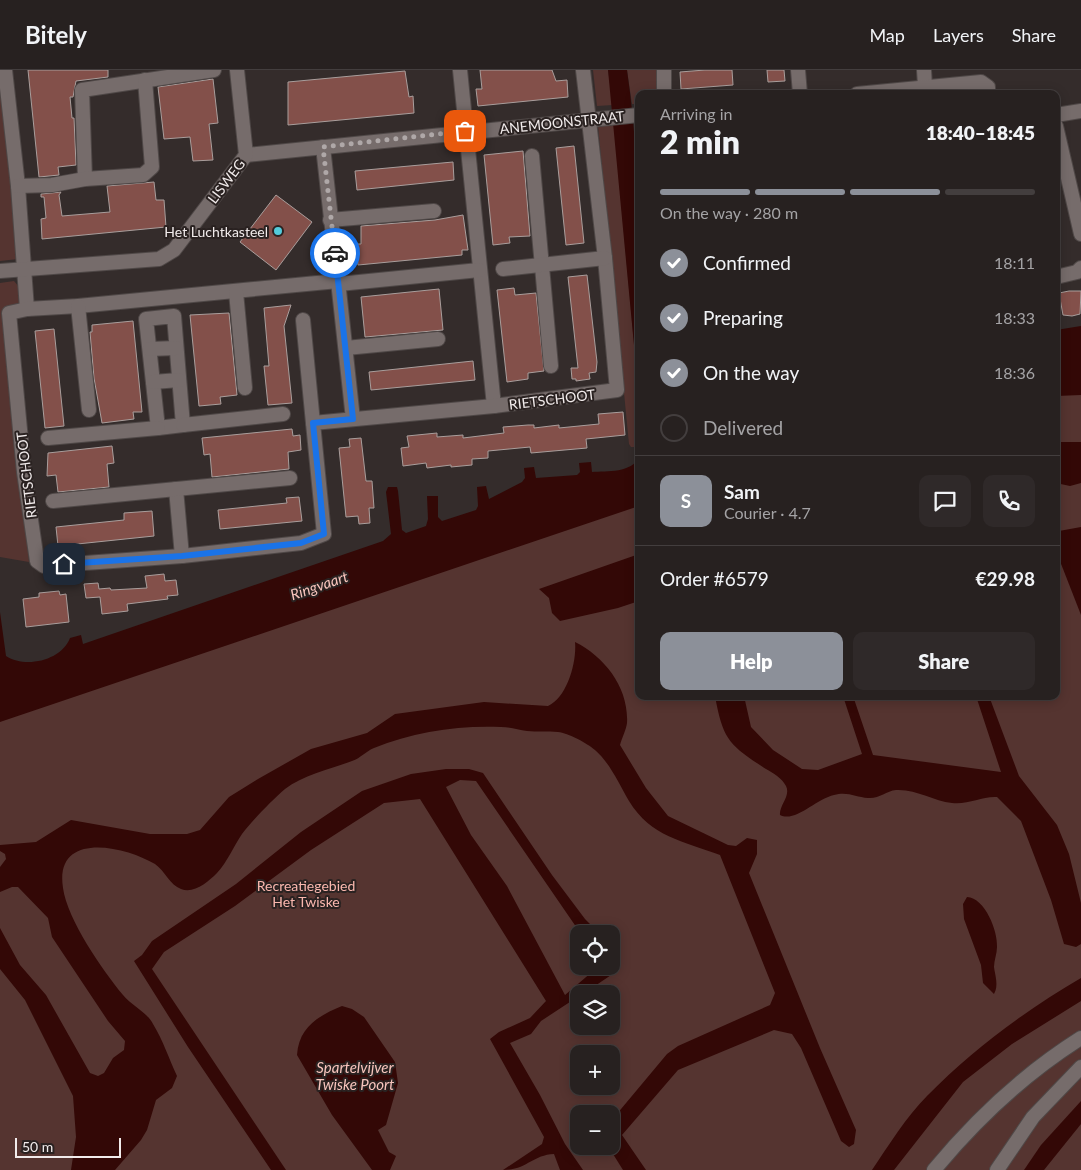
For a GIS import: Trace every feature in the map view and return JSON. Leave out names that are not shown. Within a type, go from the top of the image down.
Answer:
[{"type":"street","points":[[5,70],[18,186],[27,309]]},
{"type":"street","points":[[85,179],[82,90],[214,70]]},
{"type":"street","name":"LISWEG","points":[[0,271],[159,258],[174,250],[246,155],[238,70]]},
{"type":"street","points":[[460,70],[494,406]]},
{"type":"street","name":"RIETSCHOOT","points":[[313,423],[494,406],[617,390],[595,119],[583,70]]},
{"type":"street","points":[[664,70],[664,90]]},
{"type":"street","points":[[798,70],[800,90]]},
{"type":"street","points":[[924,70],[931,86]]},
{"type":"street","points":[[18,186],[52,185],[85,179],[143,175],[152,167],[145,80]]},
{"type":"street","points":[[894,90],[931,86],[985,88]]},
{"type":"street","points":[[1060,114],[1081,111]]},
{"type":"street","name":"ANEMOONSTRAAT","points":[[246,155],[635,114]]},
{"type":"street","points":[[1060,143],[1081,234]]},
{"type":"street","points":[[323,147],[353,419]]},
{"type":"street","points":[[532,156],[551,366]]},
{"type":"street","points":[[330,220],[434,211]]},
{"type":"street","points":[[503,269],[606,258]]},
{"type":"street","points":[[1060,276],[1077,272],[1081,268]]},
{"type":"street","name":"RIETSCHOOT","points":[[303,320],[324,534],[301,543],[182,556],[44,566],[37,561],[24,472],[9,314],[27,309],[479,270]]},
{"type":"street","points":[[236,292],[245,388]]},
{"type":"street","points":[[78,306],[89,410]]},
{"type":"street","points":[[158,428],[146,318],[174,316],[184,425]]},
{"type":"street","points":[[346,348],[438,339]]},
{"type":"street","points":[[150,349],[176,348]]},
{"type":"street","points":[[153,382],[179,380]]},
{"type":"street","points":[[48,438],[283,414]]},
{"type":"street","name":"RIETSCHOOT","points":[[53,501],[290,478]]},
{"type":"street","points":[[176,489],[182,556]]},
{"type":"street","points":[[934,1170],[962,1137],[993,1106],[1027,1076],[1081,1038]]},
{"type":"street","points":[[997,1170],[1033,1117],[1081,1067]]},
{"type":"green space","points":[[593,70],[608,70],[613,105],[597,106]]},
{"type":"green space","points":[[627,70],[657,70],[659,90],[635,90],[635,104],[632,104]]},
{"type":"green space","points":[[0,72],[18,259],[0,261]]},
{"type":"green space","points":[[614,124],[635,354],[635,447],[631,447],[629,444],[598,126]]},
{"type":"green space","points":[[14,281],[19,287],[20,303],[15,308],[3,313],[29,562],[0,557],[0,283]]},
{"type":"green space","name":"Recreatiegebied Het Twiske","points":[[1081,364],[1081,1170],[0,1170],[0,708],[635,496],[635,700],[1060,700],[1060,370]]},
{"type":"water","points":[[608,70],[627,70],[635,142],[635,356]]},
{"type":"water","points":[[1081,326],[1081,395],[1060,396],[1060,329]]},
{"type":"water","points":[[1060,442],[1081,442],[1081,483],[1070,486],[1060,484]]},
{"type":"water","name":"Ringvaart","points":[[591,462],[592,472],[625,469],[635,463],[635,507],[0,722],[0,612],[6,656],[23,662],[42,660],[52,657],[59,652],[66,646],[70,638],[81,635],[83,644],[383,541],[391,534],[386,492],[388,487],[397,487],[402,530],[406,533],[426,526],[428,519],[427,496],[438,496],[438,517],[442,521],[476,510],[478,506],[477,487],[486,486],[489,499],[522,482],[525,478],[524,468],[534,467],[536,478],[577,475],[580,472],[579,463]]},
{"type":"water","points":[[1081,527],[1081,615],[1060,561],[1060,531]]},
{"type":"water","points":[[635,555],[635,602],[560,621],[552,613],[549,598],[539,589]]},
{"type":"water","points":[[575,642],[596,656],[613,675],[624,698],[627,710],[626,728],[620,745],[646,788],[668,816],[728,845],[736,846],[747,838],[757,840],[757,854],[749,873],[820,1048],[856,1130],[854,1144],[849,1147],[841,1141],[801,1048],[792,1034],[774,1030],[678,1070],[622,1135],[646,1170],[623,1170],[614,1155],[620,1155],[620,1110],[667,1054],[678,1046],[770,1005],[775,993],[720,855],[669,836],[647,823],[629,801],[605,761],[587,744],[567,734],[558,732],[527,731],[504,727],[469,727],[420,734],[389,742],[371,749],[355,760],[292,784],[274,799],[246,828],[217,873],[196,889],[186,890],[177,887],[155,864],[127,852],[110,848],[94,848],[80,850],[69,857],[63,870],[63,888],[66,901],[78,929],[96,959],[115,985],[150,1020],[160,1036],[177,1076],[172,1088],[156,1100],[147,1130],[141,1140],[115,1170],[71,1170],[76,1137],[73,1096],[25,1000],[0,969],[0,928],[20,965],[46,995],[90,1073],[98,1076],[104,1073],[113,1058],[124,1050],[125,1041],[108,1021],[52,937],[48,918],[18,887],[12,887],[0,892],[0,867],[6,859],[5,854],[0,851],[0,845],[36,842],[71,820],[150,834],[187,834],[200,830],[229,797],[258,779],[311,749],[367,733],[395,714],[484,702],[548,706],[555,702],[565,688],[572,669]]},
{"type":"water","points":[[716,700],[745,700],[751,727],[773,750],[802,769],[818,770],[862,754],[844,700],[854,700],[873,755],[1001,772],[977,700],[990,700],[1019,776],[1057,825],[1069,854],[1081,903],[1081,944],[1076,947],[1064,944],[1051,900],[1021,821],[997,797],[952,803],[904,790],[892,791],[872,798],[839,794],[827,797],[799,813],[786,817],[780,815],[780,811],[787,793],[786,786],[777,776],[736,747],[725,732]]},
{"type":"water","points":[[446,769],[469,769],[483,773],[552,875],[591,925],[575,925],[476,781],[460,780],[446,787],[471,835],[507,886],[565,995],[570,991],[570,1002],[541,1021],[531,1034],[510,1043],[540,1095],[570,1151],[570,1155],[573,1155],[583,1170],[560,1170],[554,1154],[540,1157],[518,1168],[503,1170],[542,1144],[544,1137],[490,1039],[499,1032],[530,1018],[546,1001],[420,799],[384,803],[311,850],[235,906],[164,952],[152,969],[286,1170],[271,1170],[188,1047],[134,961],[142,955],[152,941],[236,884],[301,832],[362,791],[411,774]]},
{"type":"water","points":[[967,897],[979,903],[985,909],[993,924],[997,940],[994,994],[983,983],[981,965],[964,919],[963,904]]},
{"type":"water","points":[[588,975],[611,975],[596,985],[577,985]]},
{"type":"water","points":[[1081,978],[1081,1001],[1012,1044],[963,1082],[894,1170],[872,1170],[912,1113],[963,1062],[1020,1017]]},
{"type":"water","name":"Spartelvijver Twiske Poort","points":[[342,1006],[352,1009],[364,1017],[395,1062],[398,1083],[386,1125],[378,1130],[389,1152],[396,1156],[390,1170],[372,1170],[332,1115],[297,1055],[302,1037],[311,1024],[325,1014]]},
{"type":"water","points":[[1081,1101],[1081,1124],[1044,1170],[1024,1170],[1041,1145]]},
{"type":"building","points":[[28,70],[108,70],[108,77],[76,81],[73,97],[70,97],[72,118],[74,118],[76,165],[58,167],[59,175],[39,177]]},
{"type":"building","points":[[480,70],[552,70],[556,81],[567,80],[568,97],[478,106],[476,89],[482,89]]},
{"type":"building","points":[[732,70],[733,85],[681,89],[680,72]]},
{"type":"building","points":[[767,70],[784,70],[785,81],[768,82]]},
{"type":"building","points":[[405,71],[409,97],[413,96],[414,113],[288,125],[288,82]]},
{"type":"building","points":[[213,79],[218,123],[209,124],[213,160],[193,161],[190,137],[164,139],[158,87]]},
{"type":"building","points":[[574,146],[584,243],[566,245],[556,148]]},
{"type":"building","points":[[523,151],[530,236],[509,237],[510,243],[493,245],[484,155]]},
{"type":"building","points":[[453,162],[454,180],[357,190],[355,171]]},
{"type":"building","points":[[154,182],[156,200],[164,200],[166,227],[42,239],[41,219],[46,218],[44,197],[41,197],[41,194],[61,192],[59,195],[62,216],[110,212],[107,186]]},
{"type":"building","name":"Het Luchtkasteel","points":[[276,195],[312,222],[276,270],[240,242]]},
{"type":"building","points":[[463,215],[468,250],[462,250],[462,255],[358,265],[356,244],[361,244],[361,226],[435,220]]},
{"type":"building","points":[[587,275],[597,362],[596,372],[589,373],[590,379],[576,381],[576,379],[572,379],[571,368],[578,368],[568,277]]},
{"type":"building","points":[[514,288],[515,295],[536,293],[544,371],[528,373],[528,379],[507,382],[497,290]]},
{"type":"building","points":[[439,289],[443,330],[365,337],[361,297]]},
{"type":"building","points":[[1081,291],[1080,314],[1072,316],[1063,315],[1060,293]]},
{"type":"building","points":[[291,305],[284,326],[292,403],[268,405],[264,366],[269,366],[264,308]]},
{"type":"building","points":[[229,313],[237,395],[220,397],[221,404],[199,406],[190,315]]},
{"type":"building","points":[[133,321],[142,412],[133,412],[134,419],[102,423],[94,378],[90,332],[92,332],[92,325]]},
{"type":"building","points":[[54,329],[64,426],[45,428],[35,331]]},
{"type":"building","points":[[473,361],[475,380],[371,390],[369,372]]},
{"type":"building","points":[[623,412],[625,435],[586,439],[587,448],[531,453],[530,447],[488,451],[488,458],[472,459],[472,465],[427,468],[426,463],[403,466],[401,448],[409,447],[407,436],[437,433],[437,437],[463,435],[463,438],[504,433],[503,427],[534,425],[534,428],[559,425],[559,428],[599,424],[598,414]]},
{"type":"building","points":[[292,429],[293,436],[300,435],[301,450],[288,452],[289,469],[212,477],[210,454],[204,455],[202,438]]},
{"type":"building","points":[[361,438],[366,481],[372,481],[374,508],[369,508],[370,523],[359,524],[358,516],[346,517],[339,448],[350,447],[349,439]]},
{"type":"building","points":[[112,446],[114,463],[107,464],[109,487],[58,492],[56,475],[47,476],[48,453]]},
{"type":"building","points":[[299,497],[302,521],[220,529],[218,510],[287,503],[286,498]]},
{"type":"building","points":[[152,511],[154,536],[58,546],[56,527],[124,520],[124,513]]},
{"type":"building","points":[[164,574],[165,581],[176,580],[178,595],[167,596],[168,599],[127,604],[128,611],[102,614],[100,597],[86,598],[84,584],[98,583],[99,589],[110,588],[111,590],[147,588],[145,576]]},
{"type":"building","points":[[59,591],[60,595],[66,594],[69,622],[26,627],[23,599],[39,597],[39,593]]},
{"type":"way so far","points":[[335,253],[323,147],[465,131]]},
{"type":"place","name":"Het Luchtkasteel","points":[[278,231]]},
{"type":"route","points":[[64,564],[182,556],[301,543],[324,534],[313,423],[353,419],[335,253]]}]
